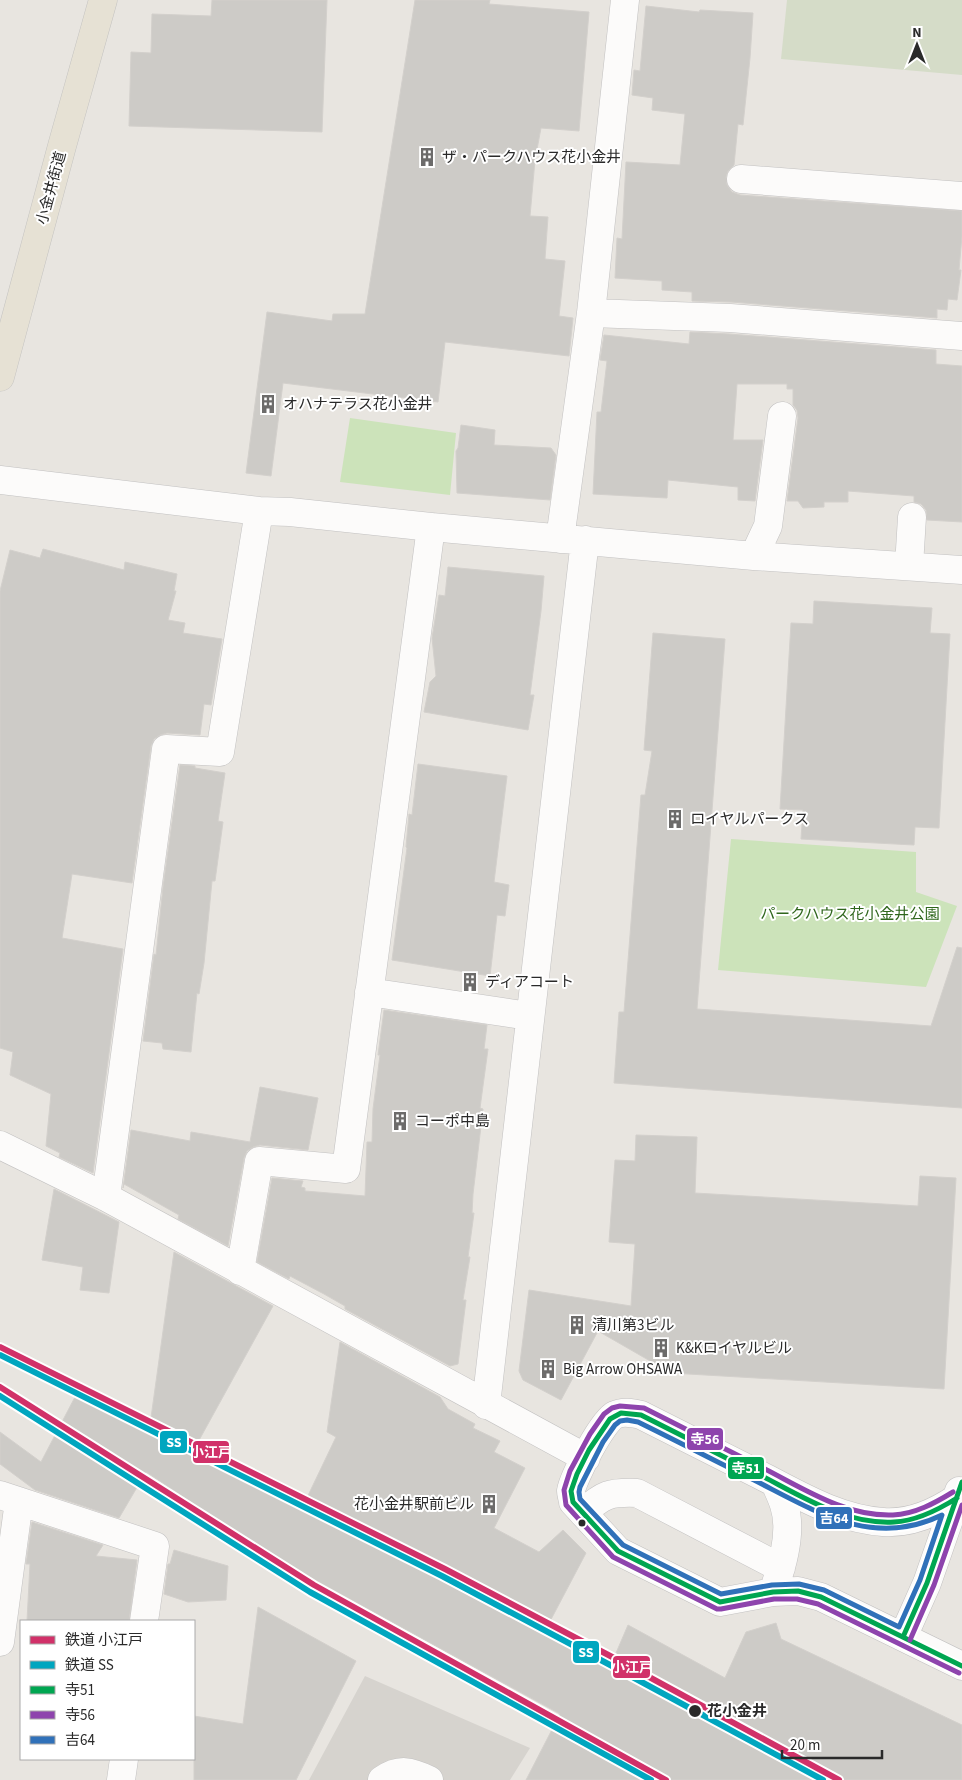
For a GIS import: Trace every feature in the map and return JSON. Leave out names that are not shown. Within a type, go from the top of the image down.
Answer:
[{"type":"main road","name":"小金井街道","points":[[0,377],[64,137],[104,0]]},
{"type":"street","points":[[486,1405],[529,1016],[591,313],[625,0]]},
{"type":"street","points":[[741,179],[962,196]]},
{"type":"street","points":[[591,313],[730,318],[962,336]]},
{"type":"street","points":[[754,556],[768,526],[782,416]]},
{"type":"street","points":[[0,480],[258,511],[290,512],[431,527],[754,556],[962,570]]},
{"type":"street","points":[[106,1197],[166,749],[220,752],[258,511]]},
{"type":"street","points":[[909,566],[912,517]]},
{"type":"street","points":[[240,1271],[259,1161],[346,1170],[431,527]]},
{"type":"street","points":[[369,992],[529,1016]]},
{"type":"street","points":[[0,1144],[106,1197],[586,1458]]},
{"type":"street","points":[[777,1580],[720,1602],[618,1551],[573,1502],[571,1492],[574,1481],[604,1424],[614,1415],[628,1412],[641,1414],[818,1505],[856,1518],[884,1522],[903,1521],[925,1516],[942,1508],[959,1490]]},
{"type":"street","points":[[776,1483],[785,1507],[787,1530],[777,1580]]},
{"type":"street","points":[[903,1637],[928,1583],[959,1490]]},
{"type":"street","points":[[583,1513],[597,1500],[615,1492],[637,1493],[777,1580],[798,1591],[821,1596],[962,1666]]},
{"type":"street","points":[[0,1642],[9,1498],[155,1546],[144,1620]]},
{"type":"street","points":[[121,1780],[124,1760]]},
{"type":"street","points":[[382,1780],[392,1773],[404,1772],[417,1774],[429,1780]]},
{"type":"green space","points":[[787,0],[962,0],[962,75],[781,59]]},
{"type":"green space","points":[[350,418],[456,433],[450,495],[340,482]]},
{"type":"green space","name":"パークハウス花小金井公園","points":[[731,839],[916,852],[916,892],[957,906],[926,987],[718,970]]},
{"type":"shaded area","points":[[365,1676],[530,1748],[510,1780],[309,1780]]},
{"type":"building","points":[[212,0],[327,0],[322,132],[129,126],[131,52],[151,53],[152,14],[211,16]]},
{"type":"building","points":[[415,0],[490,0],[489,4],[589,12],[579,131],[541,128],[535,160],[530,216],[548,217],[545,259],[565,261],[559,316],[573,318],[569,356],[445,342],[438,402],[283,383],[271,476],[246,473],[267,312],[332,321],[333,314],[365,314]]},
{"type":"building","points":[[646,6],[699,12],[700,10],[753,13],[743,125],[738,124],[734,165],[728,171],[726,177],[727,185],[732,192],[740,195],[962,211],[959,270],[961,270],[957,300],[948,299],[947,310],[937,309],[937,318],[731,302],[692,301],[692,292],[662,290],[662,281],[615,278],[617,238],[622,239],[626,162],[680,165],[685,114],[652,110],[653,98],[632,95],[634,70],[640,71]]},
{"type":"building","points":[[690,332],[936,350],[936,364],[962,366],[962,522],[927,520],[926,510],[921,504],[914,502],[914,496],[848,491],[848,502],[824,502],[824,507],[803,508],[798,501],[787,501],[798,418],[797,410],[793,405],[793,389],[787,389],[787,384],[737,384],[733,440],[763,440],[755,501],[738,500],[738,487],[668,480],[667,498],[593,494],[597,412],[601,412],[607,361],[600,360],[604,335],[689,344]]},
{"type":"building","points":[[461,425],[495,430],[494,445],[551,448],[556,455],[550,500],[457,493],[456,451]]},
{"type":"building","points":[[43,549],[124,570],[125,562],[177,574],[174,591],[176,591],[168,620],[185,623],[183,633],[222,639],[211,705],[204,704],[200,735],[167,733],[154,739],[151,746],[132,883],[72,874],[62,938],[123,949],[93,1173],[59,1157],[60,1153],[46,1146],[51,1094],[10,1075],[13,1052],[0,1048],[0,591],[10,550],[40,558]]},
{"type":"building","points":[[448,567],[544,576],[530,695],[534,695],[528,730],[424,712],[430,682],[436,676],[432,638],[439,595],[445,596]]},
{"type":"building","points":[[814,601],[932,608],[930,633],[950,634],[939,828],[915,827],[914,845],[801,839],[803,810],[780,809],[791,623],[813,624]]},
{"type":"building","name":"ロイヤルパークス","points":[[653,633],[725,639],[697,1009],[931,1026],[957,947],[962,948],[962,1108],[614,1083],[619,1012],[624,1012],[641,795],[645,795],[652,751],[644,750]]},
{"type":"building","points":[[418,764],[507,776],[494,882],[509,885],[505,916],[497,915],[490,976],[392,960],[407,848],[409,814],[412,815]]},
{"type":"building","points":[[180,765],[195,766],[195,768],[225,773],[218,821],[223,822],[215,881],[212,881],[204,963],[199,994],[197,993],[191,1052],[163,1049],[162,1043],[143,1041]]},
{"type":"building","points":[[384,1010],[487,1025],[484,1049],[488,1049],[480,1108],[483,1109],[473,1194],[472,1213],[474,1213],[468,1257],[470,1257],[463,1300],[466,1300],[458,1364],[450,1366],[345,1309],[345,1306],[324,1294],[290,1276],[289,1279],[257,1262],[272,1178],[303,1181],[301,1187],[305,1188],[305,1191],[365,1196],[367,1142],[372,1142],[373,1109]]},
{"type":"building","points":[[260,1087],[318,1098],[308,1150],[260,1145],[247,1151],[244,1158],[228,1246],[178,1219],[179,1215],[124,1184],[123,1188],[131,1130],[190,1141],[191,1132],[250,1142]]},
{"type":"building","points":[[636,1135],[697,1137],[695,1193],[918,1206],[920,1176],[956,1178],[944,1389],[671,1373],[598,1331],[561,1400],[523,1380],[519,1371],[529,1290],[631,1306],[635,1244],[609,1242],[615,1160],[635,1161]]},
{"type":"building","points":[[54,1189],[119,1222],[109,1293],[80,1290],[83,1267],[42,1260]]},
{"type":"building","points":[[174,1252],[273,1306],[192,1453],[303,1506],[336,1437],[327,1432],[340,1342],[440,1397],[448,1409],[475,1424],[473,1428],[500,1441],[494,1452],[525,1468],[494,1528],[539,1552],[563,1530],[586,1553],[547,1627],[613,1660],[628,1625],[725,1678],[746,1632],[776,1623],[781,1639],[962,1725],[962,1780],[526,1780],[560,1714],[273,1557],[146,1472],[119,1518],[35,1490],[0,1464],[0,1432],[41,1462],[75,1397],[149,1432]]},
{"type":"building","points":[[32,1522],[103,1545],[96,1556],[137,1560],[129,1620],[27,1620],[30,1564],[26,1564]]},
{"type":"building","points":[[174,1550],[228,1566],[226,1600],[188,1602],[164,1594],[168,1564],[170,1564]]},
{"type":"building","points":[[258,1607],[356,1661],[296,1780],[194,1780],[195,1716],[243,1724]]},
{"type":"rail line","name":"小江戸","points":[[0,1347],[445,1569],[839,1780]]},
{"type":"rail line","name":"SS","points":[[0,1355],[442,1576],[823,1780]]},
{"type":"rail line","name":"小江戸","points":[[0,1387],[314,1585],[666,1780]]},
{"type":"rail line","name":"SS","points":[[0,1396],[310,1592],[651,1780]]},
{"type":"transit line","name":"寺56","points":[[953,1492],[909,1513],[893,1515],[858,1511],[808,1492],[644,1408],[620,1406],[612,1408],[604,1414],[590,1434],[570,1471],[564,1490],[566,1505],[613,1557],[717,1609],[774,1599],[797,1599],[818,1604],[959,1673]]},
{"type":"transit line","name":"寺51","points":[[957,1498],[935,1511],[911,1520],[876,1522],[859,1519],[824,1508],[641,1415],[621,1413],[610,1419],[589,1450],[571,1491],[573,1502],[618,1551],[720,1602],[773,1592],[798,1591],[821,1597],[962,1666]]},
{"type":"transit line","name":"吉64","points":[[627,1420],[638,1422],[799,1503],[845,1522],[868,1527],[892,1528],[917,1525],[942,1515],[920,1580],[899,1627],[824,1590],[799,1584],[772,1585],[721,1594],[623,1545],[580,1499],[579,1492],[603,1442],[615,1425],[620,1421],[627,1420]]},
{"type":"transit line","name":"寺51","points":[[903,1637],[927,1583],[962,1482]]},
{"type":"transit line","name":"寺56","points":[[910,1640],[934,1585],[962,1505]]},
{"type":"place","name":"ザ・パークハウス花小金井","points":[[427,157]]},
{"type":"place","name":"オハナテラス花小金井","points":[[268,404]]},
{"type":"place","name":"ロイヤルパークス","points":[[675,819]]},
{"type":"place","name":"ディアコート","points":[[470,982]]},
{"type":"place","name":"コーポ中島","points":[[400,1121]]},
{"type":"place","name":"清川第3ビル","points":[[577,1325]]},
{"type":"place","name":"K&Kロイヤルビル","points":[[661,1348]]},
{"type":"place","name":"Big Arrow OHSAWA","points":[[548,1369]]},
{"type":"place","name":"花小金井駅前ビル","points":[[489,1504]]},
{"type":"place","name":"花小金井","points":[[695,1711]]}]
